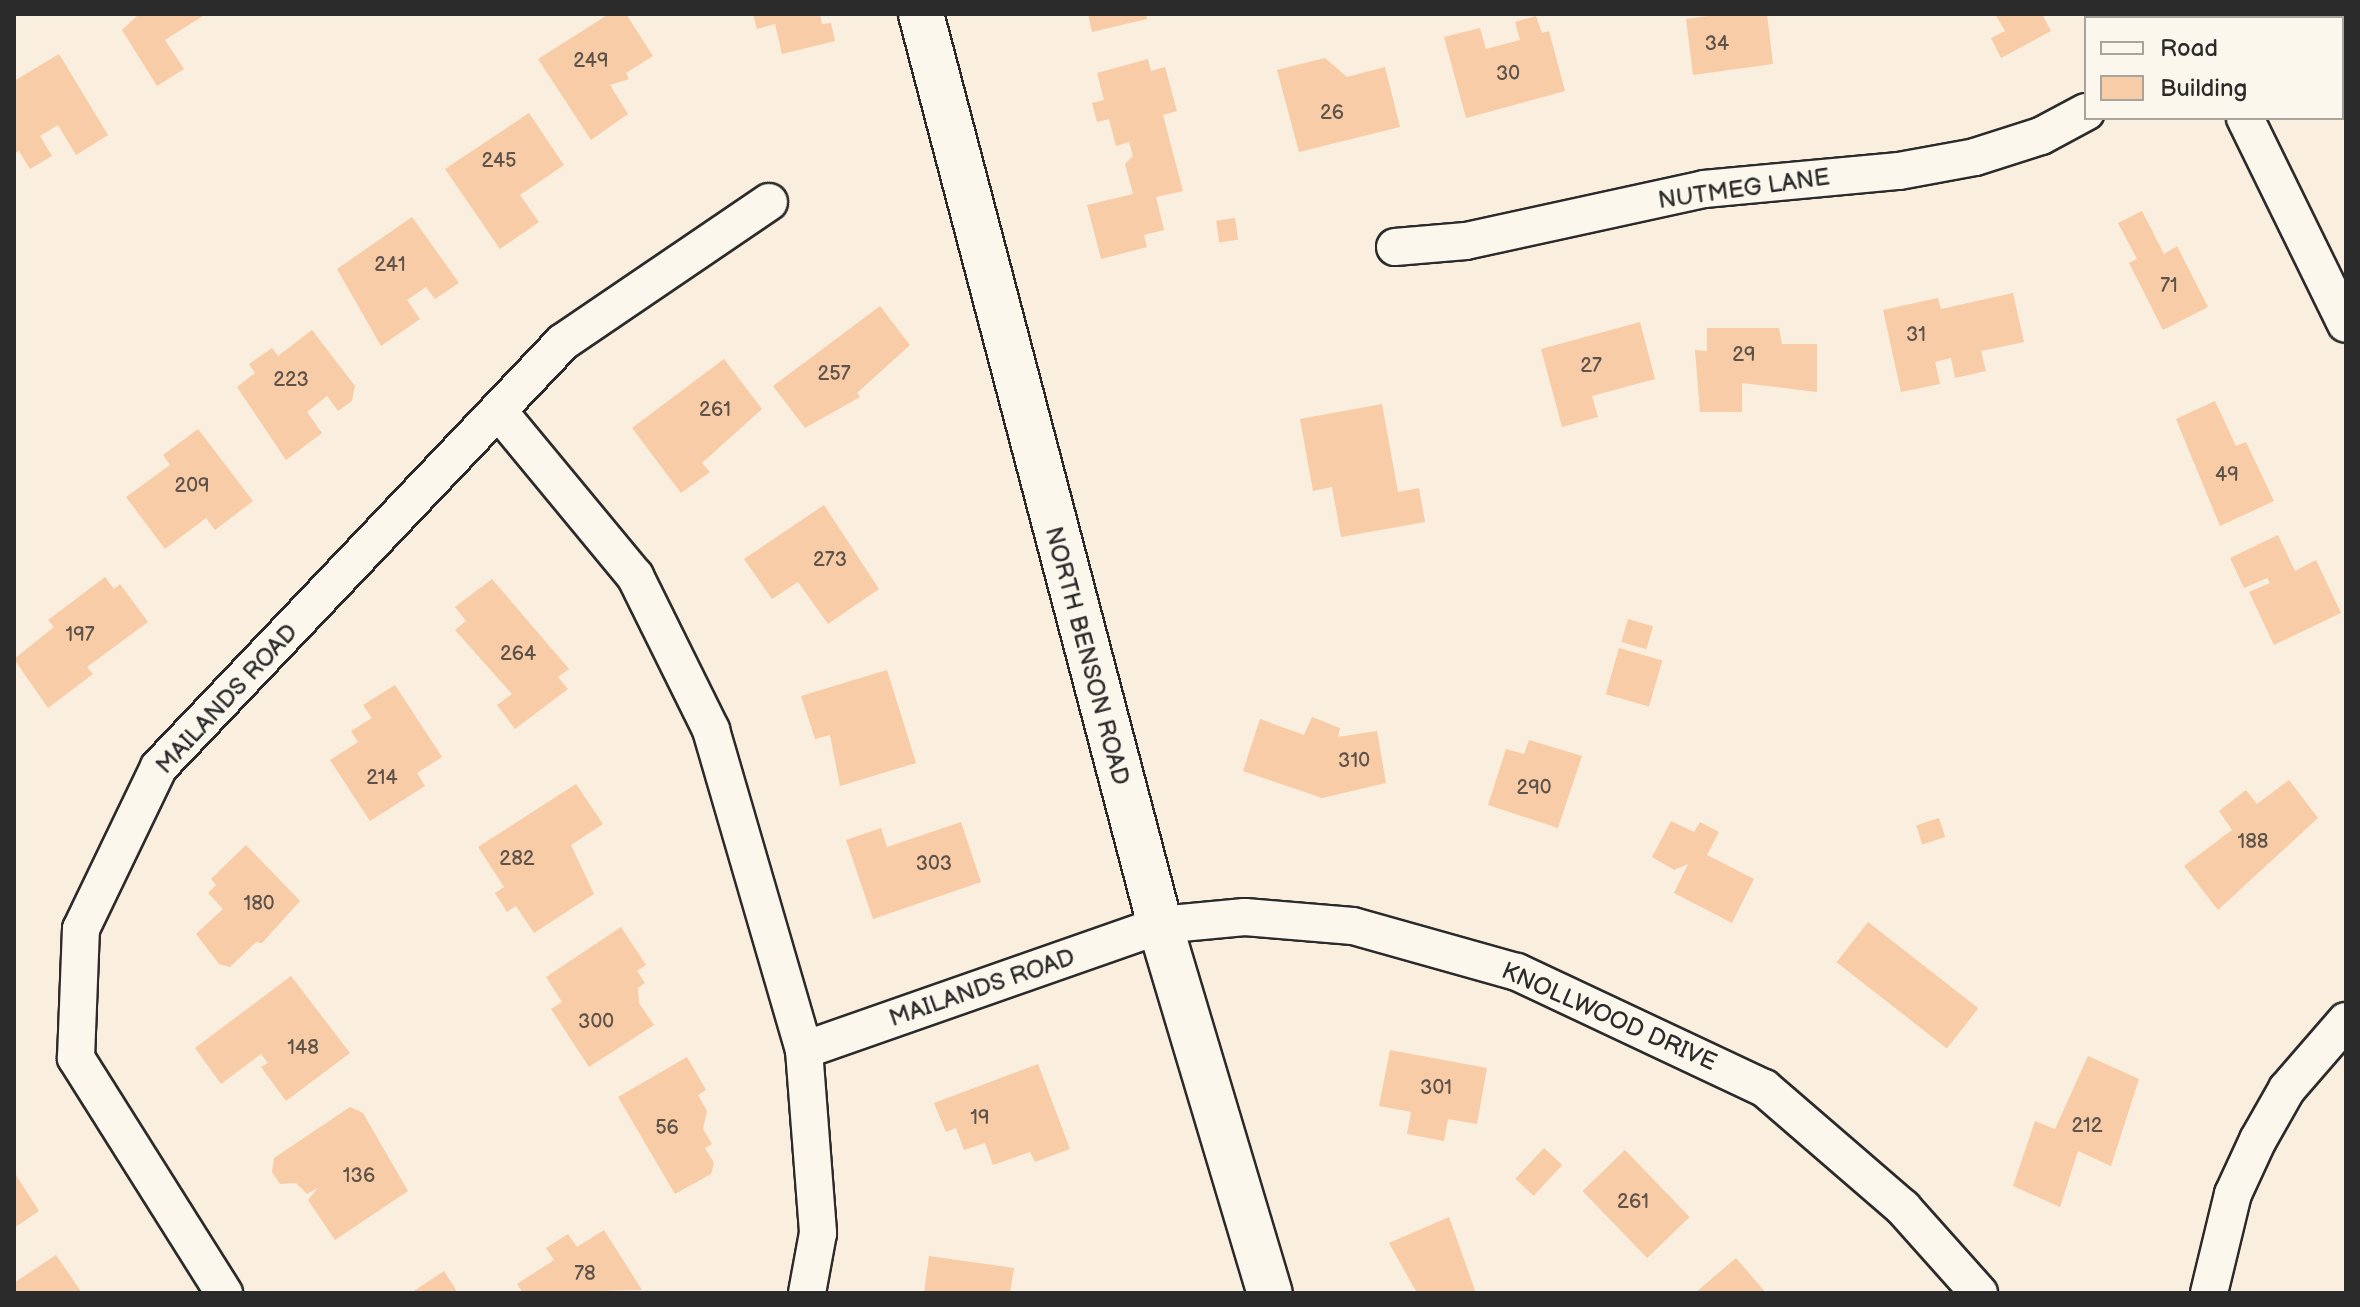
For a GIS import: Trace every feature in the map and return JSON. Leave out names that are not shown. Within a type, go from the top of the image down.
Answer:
[{"type":"main road","name":"NORTH BENSON ROAD","points":[[921,14],[1160,925],[1270,1293]]},
{"type":"street","name":"NUTMEG LANE","points":[[1395,247],[1466,241],[1704,189],[1899,171],[1975,157],[2041,136],[2084,113]]},
{"type":"street","points":[[2246,120],[2346,324]]},
{"type":"street","name":"MAILANDS ROAD","points":[[224,1293],[76,1058],[81,929],[159,767],[500,413],[563,342],[769,202]]},
{"type":"street","points":[[500,413],[635,576],[711,730],[804,1050],[818,1233],[807,1293]]},
{"type":"street","name":"KNOLLWOOD DRIVE","points":[[1160,925],[1245,917],[1353,926],[1517,972],[1629,1022],[1764,1088],[1903,1208],[1979,1293]]},
{"type":"street","name":"MAILANDS ROAD","points":[[804,1050],[1160,925]]},
{"type":"street","points":[[2209,1293],[2233,1194],[2258,1140],[2287,1089],[2346,1021]]},
{"type":"building","points":[[139,14],[206,14],[165,40],[184,69],[157,86],[122,30]]},
{"type":"building","points":[[609,14],[626,14],[653,56],[626,73],[629,79],[610,85],[628,114],[591,140],[538,59]]},
{"type":"building","points":[[753,14],[820,14],[822,24],[831,23],[835,41],[782,54],[775,24],[757,29]]},
{"type":"building","points":[[1088,14],[1146,14],[1147,19],[1092,32]]},
{"type":"building","points":[[1722,14],[1767,14],[1773,64],[1693,75],[1686,19]]},
{"type":"building","points":[[1995,14],[2042,14],[2051,31],[2001,58],[1991,38],[2005,31]]},
{"type":"building","points":[[1536,16],[1542,33],[1549,31],[1565,91],[1466,118],[1444,37],[1480,28],[1486,49],[1520,40],[1515,22]]},
{"type":"building","points":[[59,54],[108,135],[76,155],[58,125],[40,136],[52,156],[30,169],[19,151],[14,154],[14,81]]},
{"type":"building","points":[[1325,58],[1347,77],[1385,67],[1400,127],[1299,152],[1277,70]]},
{"type":"building","points":[[1148,59],[1151,71],[1165,67],[1177,111],[1163,115],[1183,191],[1156,197],[1164,230],[1144,235],[1147,247],[1101,259],[1087,205],[1133,194],[1125,164],[1133,156],[1129,142],[1116,146],[1109,119],[1097,122],[1092,103],[1104,100],[1097,73]]},
{"type":"building","points":[[529,113],[564,165],[520,195],[539,222],[500,249],[445,169]]},
{"type":"building","points":[[2142,211],[2164,254],[2177,246],[2208,307],[2163,330],[2129,263],[2137,259],[2118,223]]},
{"type":"building","points":[[412,217],[459,283],[435,299],[426,287],[407,300],[420,319],[381,346],[337,269]]},
{"type":"building","points":[[1235,218],[1238,240],[1219,242],[1216,221]]},
{"type":"building","points":[[2013,293],[2024,342],[1981,351],[1986,371],[1955,378],[1951,358],[1935,362],[1940,384],[1901,392],[1883,310],[1938,298],[1941,309]]},
{"type":"building","points":[[880,306],[910,345],[857,393],[860,397],[805,428],[773,386]]},
{"type":"building","points":[[1640,322],[1655,379],[1592,396],[1598,417],[1562,427],[1541,349]]},
{"type":"building","points":[[1707,328],[1779,328],[1782,344],[1817,344],[1817,392],[1742,383],[1742,412],[1700,412],[1695,350],[1707,351]]},
{"type":"building","points":[[312,330],[355,386],[352,401],[338,411],[327,396],[307,412],[322,433],[286,460],[237,387],[255,373],[249,364],[272,348],[278,356]]},
{"type":"building","points":[[724,359],[762,409],[702,463],[710,472],[681,493],[632,428]]},
{"type":"building","points":[[2215,401],[2236,446],[2246,442],[2274,501],[2220,526],[2176,419]]},
{"type":"building","points":[[1382,404],[1398,492],[1419,488],[1425,522],[1341,537],[1332,487],[1313,491],[1300,419]]},
{"type":"building","points":[[198,429],[253,501],[215,530],[206,518],[165,549],[126,497],[170,465],[163,455]]},
{"type":"building","points":[[824,505],[879,589],[828,624],[798,582],[772,599],[744,559]]},
{"type":"building","points":[[2278,535],[2295,571],[2316,560],[2341,613],[2274,645],[2249,592],[2270,583],[2267,578],[2244,588],[2230,558]]},
{"type":"building","points":[[105,577],[114,589],[120,584],[148,622],[87,667],[93,674],[48,708],[14,659],[54,627],[48,620]]},
{"type":"building","points":[[492,579],[569,669],[558,677],[568,689],[515,729],[497,705],[512,694],[455,630],[466,621],[455,607]]},
{"type":"building","points":[[1628,619],[1653,626],[1646,649],[1621,642]]},
{"type":"building","points":[[1619,648],[1662,660],[1649,707],[1606,694]]},
{"type":"building","points":[[887,670],[916,763],[840,786],[830,735],[815,739],[801,696]]},
{"type":"building","points":[[395,685],[442,757],[417,773],[425,786],[370,821],[330,760],[358,742],[351,731],[372,718],[363,705]]},
{"type":"building","points":[[1312,717],[1340,728],[1338,737],[1377,731],[1386,783],[1322,798],[1243,771],[1260,719],[1304,735]]},
{"type":"building","points":[[1529,740],[1582,756],[1558,828],[1488,805],[1506,749],[1524,754]]},
{"type":"building","points":[[2289,780],[2318,818],[2218,910],[2184,866],[2232,830],[2219,811],[2246,790],[2257,804]]},
{"type":"building","points":[[576,784],[603,824],[571,845],[594,894],[534,933],[516,906],[507,912],[495,893],[504,887],[478,847]]},
{"type":"building","points":[[1939,818],[1945,837],[1922,844],[1916,825]]},
{"type":"building","points":[[1671,821],[1694,832],[1700,822],[1719,832],[1707,855],[1754,879],[1732,923],[1674,893],[1688,864],[1674,870],[1652,857]]},
{"type":"building","points":[[961,822],[981,882],[873,919],[846,840],[881,828],[887,847]]},
{"type":"building","points":[[246,845],[300,901],[262,943],[256,942],[230,967],[219,964],[196,934],[223,909],[208,893],[216,885],[211,879]]},
{"type":"building","points":[[1868,922],[1978,1008],[1947,1048],[1837,962]]},
{"type":"building","points":[[621,927],[646,965],[637,971],[645,983],[638,988],[639,1003],[654,1025],[589,1067],[551,1009],[562,1002],[546,977]]},
{"type":"building","points":[[291,976],[350,1053],[286,1101],[261,1067],[268,1063],[261,1054],[221,1084],[195,1048]]},
{"type":"building","points":[[1390,1050],[1487,1068],[1477,1124],[1448,1119],[1444,1141],[1407,1134],[1411,1112],[1379,1106]]},
{"type":"building","points":[[2088,1056],[2139,1079],[2111,1166],[2078,1151],[2060,1207],[2013,1186],[2035,1121],[2055,1129]]},
{"type":"building","points":[[687,1057],[706,1090],[698,1095],[707,1111],[703,1129],[712,1144],[705,1148],[714,1163],[711,1174],[675,1194],[618,1097]]},
{"type":"building","points":[[1038,1064],[1070,1149],[1035,1162],[1030,1152],[993,1165],[985,1143],[964,1150],[956,1128],[946,1132],[934,1103]]},
{"type":"building","points":[[350,1107],[363,1113],[408,1191],[335,1240],[308,1200],[318,1188],[307,1194],[296,1183],[280,1184],[272,1172],[274,1158]]},
{"type":"building","points":[[1544,1148],[1562,1165],[1534,1196],[1515,1179]]},
{"type":"building","points":[[1625,1150],[1690,1217],[1647,1258],[1583,1191]]},
{"type":"building","points":[[16,1175],[39,1211],[14,1228],[14,1177]]},
{"type":"building","points":[[1449,1217],[1476,1293],[1417,1293],[1389,1243]]},
{"type":"building","points":[[604,1230],[642,1290],[523,1293],[517,1284],[554,1260],[546,1248],[568,1234],[577,1247]]},
{"type":"building","points":[[56,1255],[82,1293],[14,1293],[14,1283]]},
{"type":"building","points":[[929,1256],[1014,1268],[1010,1293],[924,1293]]},
{"type":"building","points":[[1736,1258],[1766,1293],[1695,1293]]},
{"type":"building","points":[[444,1271],[458,1293],[411,1293]]}]
